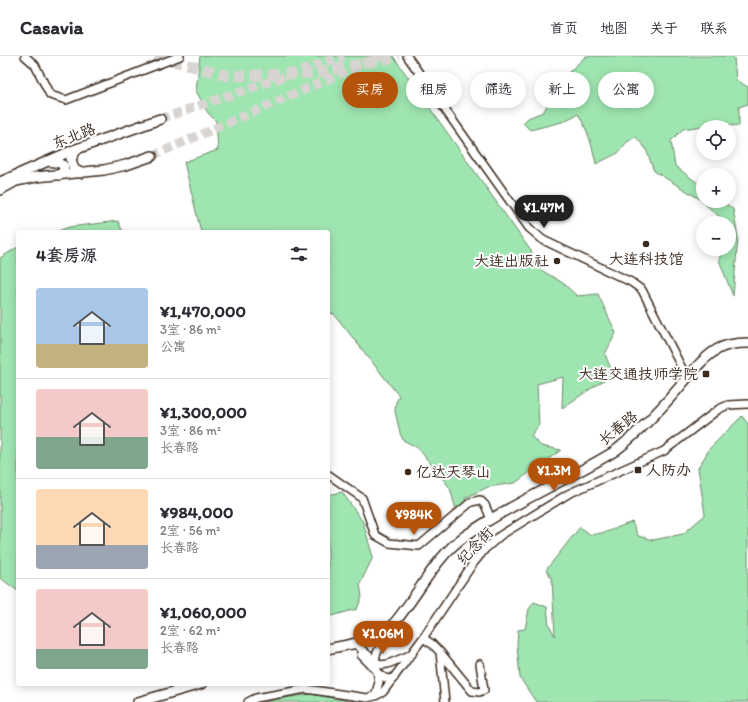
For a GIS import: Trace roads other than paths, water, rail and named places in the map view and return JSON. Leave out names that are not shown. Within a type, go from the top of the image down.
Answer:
[{"type":"main road","name":"东北路","points":[[0,182],[77,148],[160,119]]},
{"type":"main road","points":[[77,148],[71,159],[74,169],[80,173]]},
{"type":"main road","name":"东北路","points":[[0,190],[16,181],[59,174],[104,170],[126,165],[152,156]]},
{"type":"main road","points":[[49,160],[60,162],[64,166],[63,172],[59,174]]},
{"type":"main road","name":"长春路","points":[[330,649],[355,645],[385,632],[398,619],[450,548],[491,519],[615,451],[647,423],[687,378],[709,355],[717,349],[732,344],[748,344]]},
{"type":"main road","points":[[138,702],[194,686]]},
{"type":"street","points":[[25,56],[35,65],[50,95],[66,100],[180,56]]},
{"type":"street","points":[[407,56],[529,228],[544,240],[631,282],[642,290],[687,378]]},
{"type":"street","name":"纪念街","points":[[375,696],[383,692],[412,654],[472,565],[501,535],[568,494],[664,451],[719,409],[728,405],[748,404]]},
{"type":"street","points":[[330,476],[362,498],[375,535],[389,543],[419,546],[471,502],[480,500],[491,519]]},
{"type":"street","points":[[376,662],[375,655],[378,649],[393,633],[398,619]]},
{"type":"street","points":[[423,638],[440,652],[472,691],[479,692],[484,690],[480,664]]},
{"type":"street","points":[[355,645],[380,665],[384,665],[412,654]]},
{"type":"street","points":[[355,645],[362,657],[383,677],[388,679],[394,678]]},
{"type":"street","points":[[440,652],[445,702]]},
{"type":"street","points":[[248,702],[256,698],[306,689],[367,698],[375,696],[379,682],[376,670]]},
{"type":"tunnel","points":[[155,56],[229,76],[317,73],[399,56]]},
{"type":"tunnel","points":[[160,119],[344,56]]},
{"type":"tunnel","points":[[152,156],[381,56]]},
{"type":"place","name":"大连科技馆","points":[[646,244]]},
{"type":"place","name":"大连出版社","points":[[557,261]]},
{"type":"place","name":"大连交通技师学院","points":[[706,374]]},
{"type":"place","name":"人防办","points":[[638,470]]},
{"type":"place","name":"亿达天琴山","points":[[408,472]]}]
